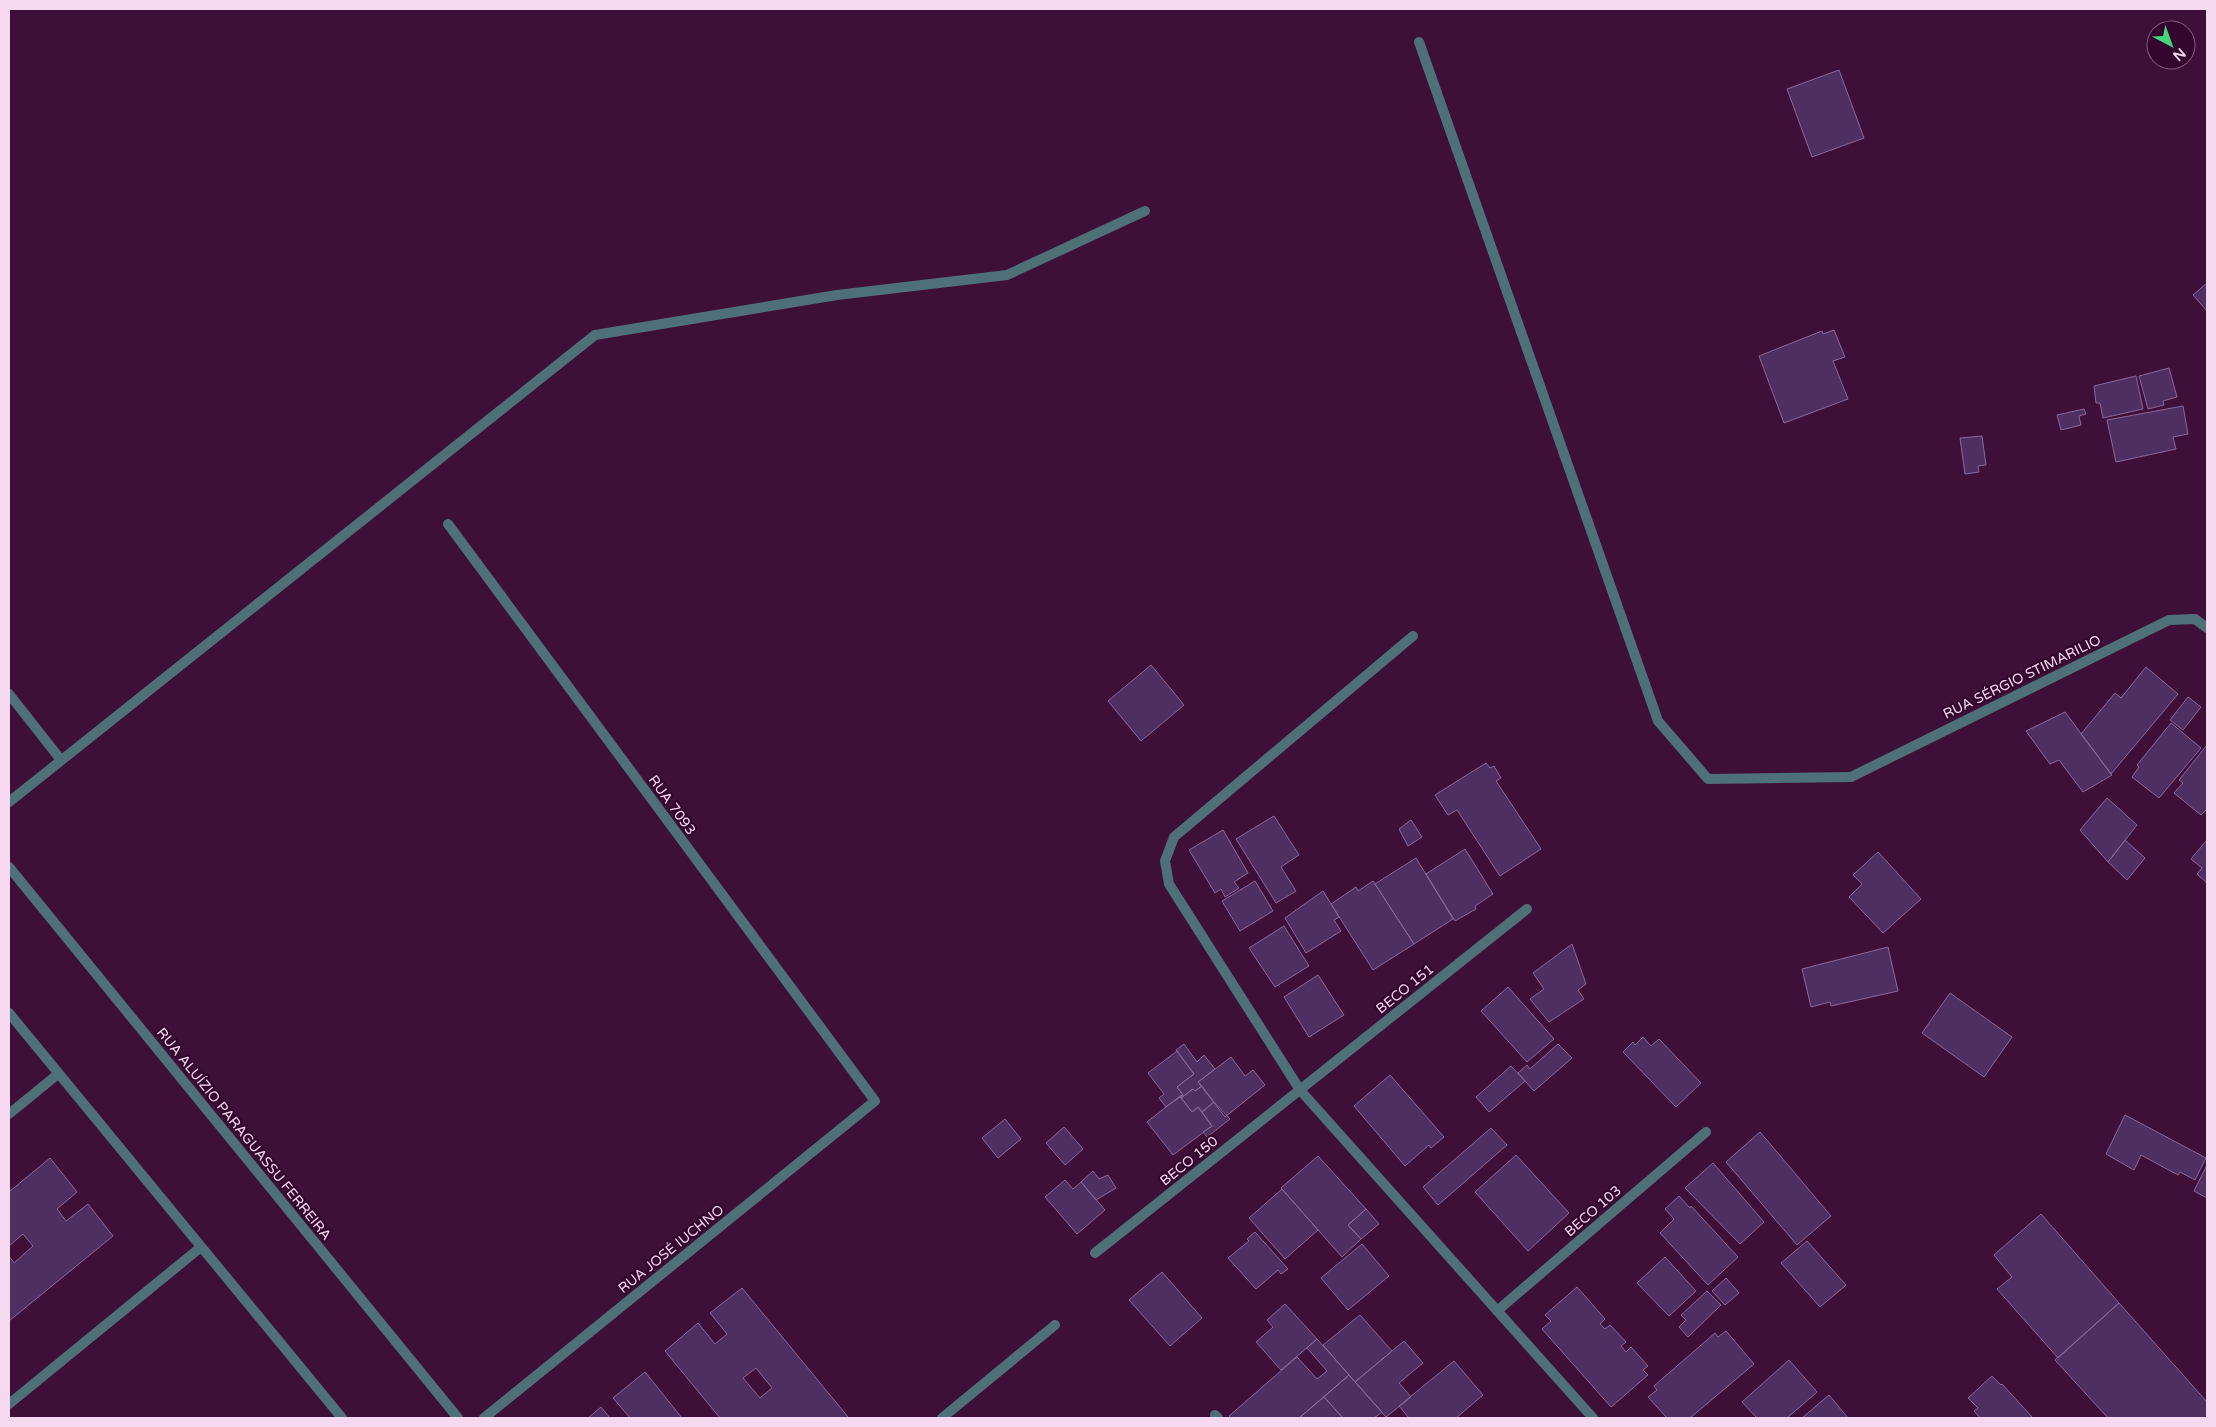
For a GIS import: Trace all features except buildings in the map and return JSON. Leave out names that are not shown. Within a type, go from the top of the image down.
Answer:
[{"type":"street","name":"RUA SÉRGIO STIMARILIO","points":[[1419,42],[1658,721],[1708,779],[1851,777],[2169,620],[2195,619],[2207,628]]},
{"type":"street","points":[[9,802],[595,335],[837,294],[1007,275],[1145,211]]},
{"type":"street","name":"RUA 7093","points":[[448,524],[874,1101]]},
{"type":"street","points":[[1413,636],[1174,837],[1165,861],[1170,884],[1300,1090],[1593,1418]]},
{"type":"street","points":[[9,694],[61,760]]},
{"type":"street","name":"RUA ALUÍZIO PARAGUASSU FERREIRA","points":[[9,867],[458,1418]]},
{"type":"street","name":"BECO 151","points":[[1300,1090],[1527,909]]},
{"type":"street","points":[[9,1013],[342,1418]]},
{"type":"street","points":[[9,1114],[58,1074]]},
{"type":"street","name":"BECO 150","points":[[1095,1253],[1300,1090]]},
{"type":"street","name":"RUA JOSÉ IUCHNO","points":[[484,1418],[874,1101]]},
{"type":"street","name":"BECO 103","points":[[1498,1311],[1706,1132]]},
{"type":"street","points":[[9,1404],[201,1247]]},
{"type":"street","points":[[942,1418],[1055,1324]]}]
